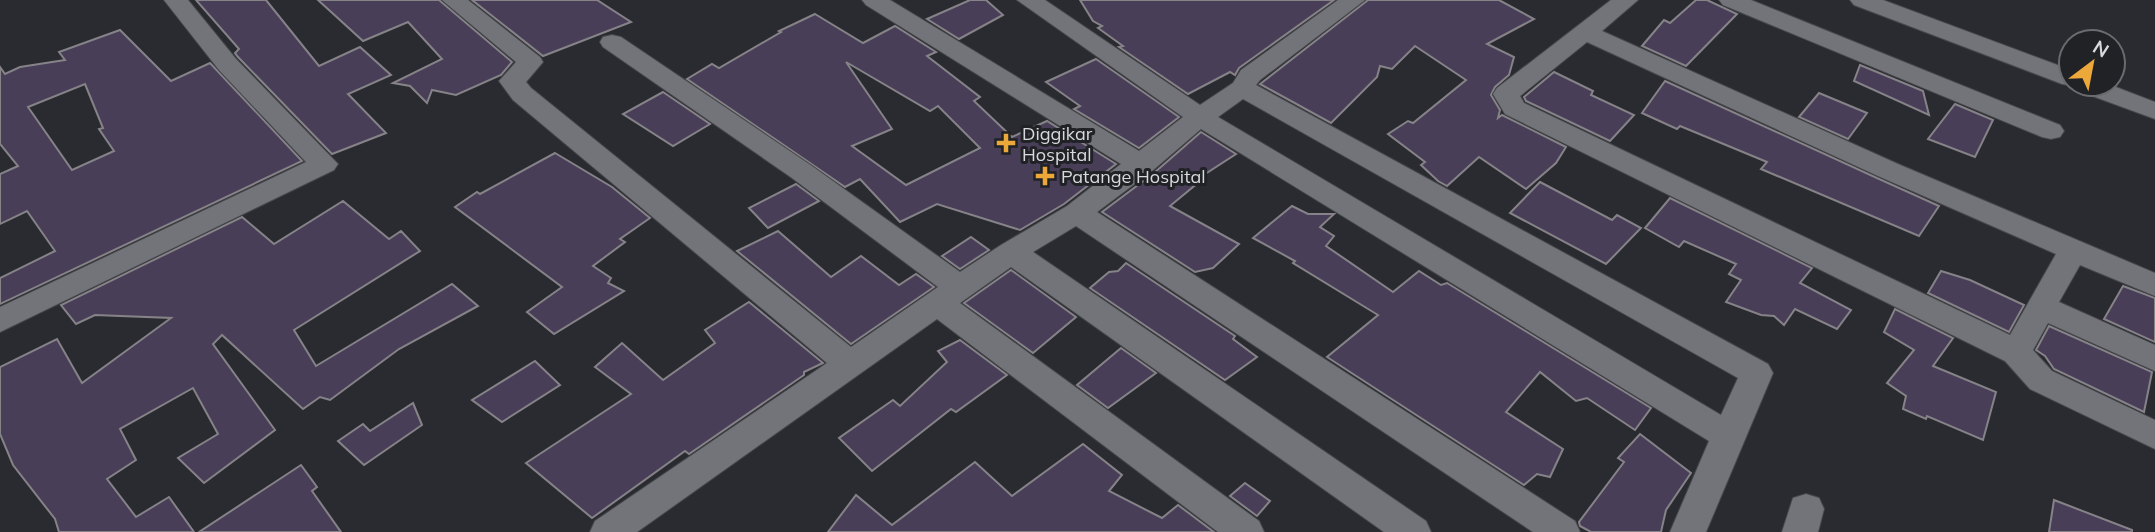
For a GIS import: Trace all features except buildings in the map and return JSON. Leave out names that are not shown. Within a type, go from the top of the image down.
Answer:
[{"type":"street","points":[[0,320],[324,164],[216,49],[176,0]]},
{"type":"street","points":[[454,0],[531,62],[512,81],[522,94],[851,365]]},
{"type":"street","points":[[874,0],[1142,165]]},
{"type":"street","points":[[1029,0],[1200,117],[1728,436]]},
{"type":"street","points":[[608,532],[949,295],[1077,213],[1241,88],[1250,75],[1353,0]]},
{"type":"street","points":[[1626,0],[1506,94],[1514,108],[2017,352],[2041,380],[2155,435]]},
{"type":"street","points":[[1731,0],[2051,131]]},
{"type":"street","points":[[1862,0],[2057,74]]},
{"type":"street","points":[[1587,33],[1888,170],[2155,285]]},
{"type":"street","points":[[612,41],[802,172],[949,295],[1246,532]]},
{"type":"street","points":[[1241,88],[1757,373],[1688,532]]},
{"type":"street","points":[[2123,98],[2155,110]]},
{"type":"street","points":[[1077,213],[1562,532]]},
{"type":"street","points":[[2017,352],[2073,250]]},
{"type":"street","points":[[1011,253],[1413,532]]},
{"type":"street","points":[[2041,307],[2155,359]]},
{"type":"place","name":"Diggikar Hospital","points":[[1006,143]]},
{"type":"place","name":"Patange Hospital","points":[[1045,176]]}]
